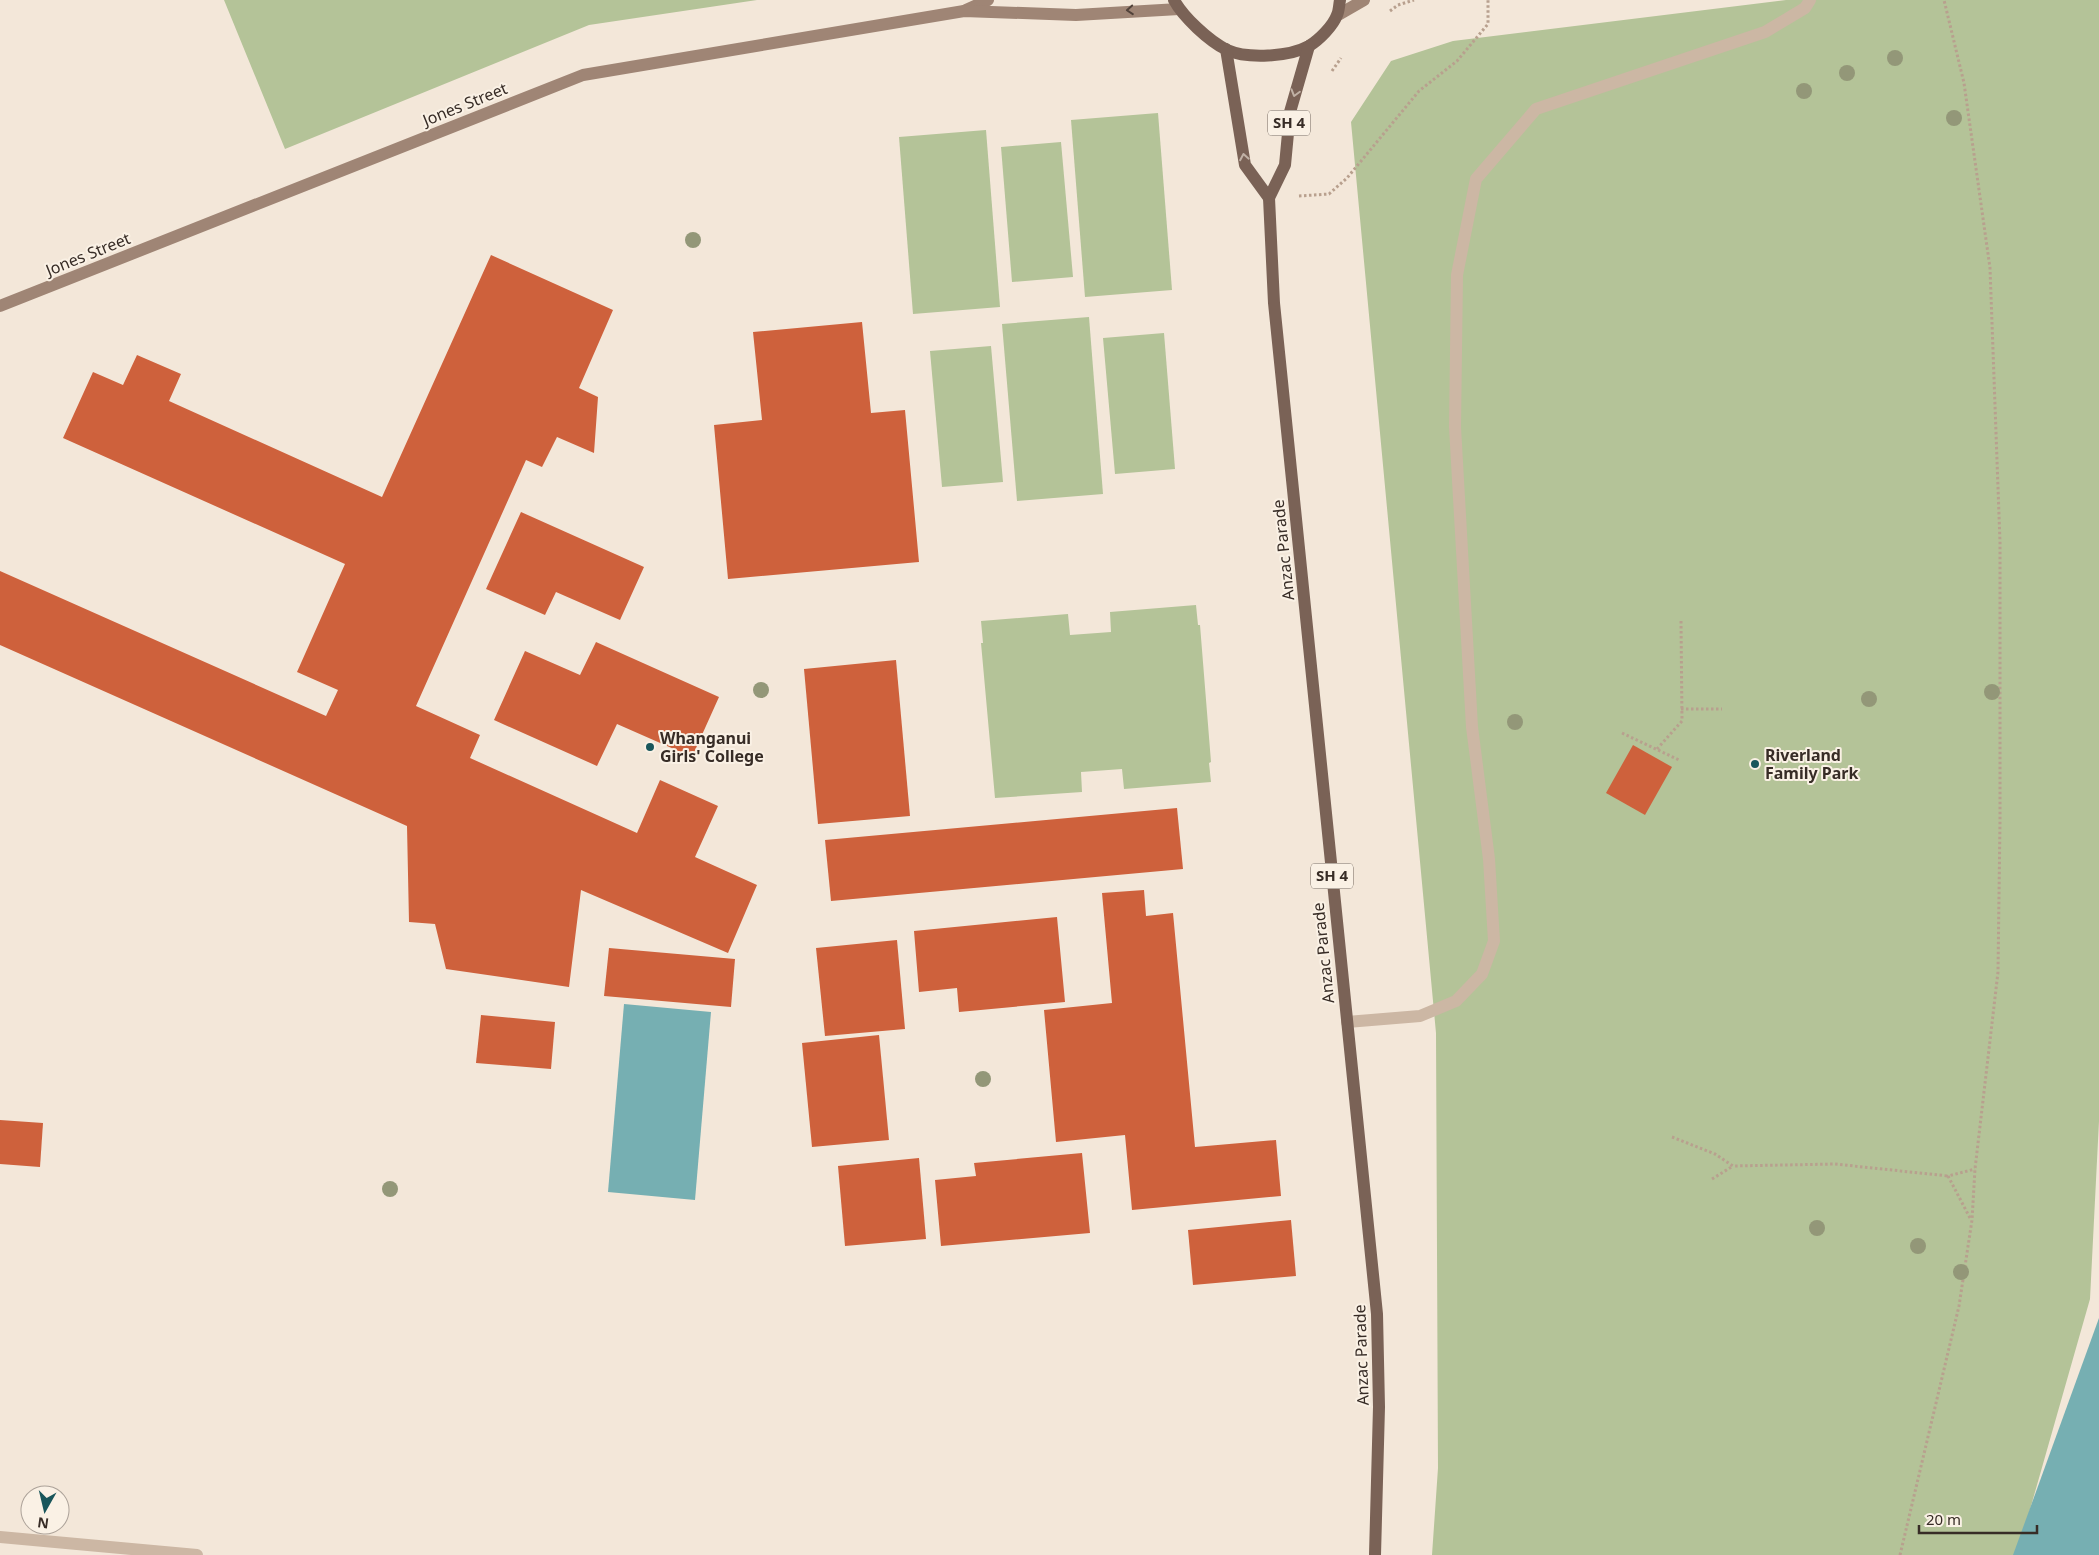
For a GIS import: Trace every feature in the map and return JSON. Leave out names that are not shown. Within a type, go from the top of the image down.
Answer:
[{"type":"main road","name":"Jones Street","points":[[964,11],[988,0]]},
{"type":"main road","points":[[1338,15],[1340,0]]},
{"type":"main road","points":[[1177,4],[1200,30],[1226,50],[1258,56],[1284,54],[1309,46],[1323,34],[1338,15],[1364,0]]},
{"type":"main road","name":"Jones Street","points":[[0,306],[583,74],[964,11],[1076,15],[1177,4]]},
{"type":"main road","name":"Anzac Parade","points":[[1309,46],[1290,112],[1285,165],[1269,198],[1274,304],[1377,1314],[1379,1407],[1374,1555]]},
{"type":"main road","points":[[1226,50],[1245,165],[1269,198]]},
{"type":"street","points":[[1347,1022],[1420,1016],[1456,1001],[1482,974],[1494,941],[1489,859],[1472,727],[1455,426],[1457,275],[1476,179],[1536,109],[1765,32],[1805,8],[1810,0]]},
{"type":"street","points":[[0,1537],[197,1555]]},
{"type":"path","points":[[1384,15],[1398,6],[1414,0]]},
{"type":"path","points":[[1269,198],[1329,194],[1347,178],[1419,91],[1457,61],[1488,24],[1488,0]]},
{"type":"path","points":[[1900,1555],[1959,1306],[1972,1220],[1975,1169],[1998,972],[2000,542],[1990,268],[1964,83],[1944,0]]},
{"type":"path","points":[[1330,74],[1346,50]]},
{"type":"path","points":[[1301,187],[1301,196]]},
{"type":"path","points":[[1658,749],[1682,721],[1681,621]]},
{"type":"path","points":[[1681,709],[1722,709]]},
{"type":"path","points":[[1622,733],[1679,760]]},
{"type":"path","points":[[1672,1137],[1715,1154],[1733,1166]]},
{"type":"path","points":[[1712,1179],[1733,1166],[1835,1164],[1948,1176],[1975,1169]]},
{"type":"path","points":[[1948,1176],[1972,1220]]},
{"type":"green space","points":[[224,0],[757,0],[589,25],[285,149]]},
{"type":"green space","name":"Riverland Family Park","points":[[1786,0],[2099,0],[2099,1121],[2090,1299],[2017,1555],[1432,1555],[1438,1468],[1436,1033],[1351,122],[1391,61],[1453,41]]},
{"type":"green space","points":[[1158,113],[1172,290],[1085,297],[1071,120]]},
{"type":"green space","points":[[986,130],[1000,307],[913,314],[899,137]]},
{"type":"green space","points":[[1061,142],[1073,277],[1012,282],[1001,147]]},
{"type":"green space","points":[[1089,317],[1103,494],[1017,501],[1002,324]]},
{"type":"green space","points":[[1164,333],[1175,469],[1115,474],[1103,338]]},
{"type":"green space","points":[[991,346],[1003,482],[942,487],[930,351]]},
{"type":"green space","points":[[1196,605],[1198,625],[1200,625],[1211,782],[1124,789],[1122,769],[1081,772],[1082,792],[995,798],[981,643],[983,643],[981,621],[1068,614],[1070,635],[1111,632],[1110,612]]},
{"type":"water","points":[[624,1004],[711,1012],[695,1200],[608,1192]]},
{"type":"water","points":[[2099,1318],[2099,1555],[2013,1555]]},
{"type":"building","points":[[491,255],[613,310],[579,388],[598,397],[594,453],[557,437],[542,467],[526,460],[416,706],[480,735],[470,758],[637,833],[660,780],[718,806],[695,857],[757,885],[728,953],[581,890],[569,987],[446,969],[435,924],[409,922],[407,826],[0,645],[0,571],[326,716],[338,690],[297,672],[345,564],[63,438],[93,372],[123,385],[137,355],[181,374],[169,401],[382,497]]},
{"type":"building","points":[[862,322],[871,413],[905,410],[919,562],[728,579],[714,425],[762,420],[753,332]]},
{"type":"building","points":[[521,512],[644,567],[620,620],[556,592],[545,615],[486,589]]},
{"type":"building","points":[[596,642],[719,697],[692,757],[617,724],[597,766],[494,720],[525,651],[580,675]]},
{"type":"building","points":[[896,660],[910,816],[818,824],[804,669]]},
{"type":"building","points":[[1633,745],[1672,767],[1645,815],[1606,793]]},
{"type":"building","points":[[1177,808],[1183,869],[831,901],[825,840]]},
{"type":"building","points":[[1144,890],[1146,916],[1173,913],[1195,1147],[1276,1140],[1281,1196],[1132,1210],[1125,1135],[1056,1142],[1044,1010],[1112,1003],[1102,893]]},
{"type":"building","points":[[1057,917],[1065,1002],[959,1012],[957,988],[919,992],[914,931]]},
{"type":"building","points":[[897,940],[905,1029],[825,1036],[816,948]]},
{"type":"building","points":[[609,948],[735,959],[731,1007],[604,996]]},
{"type":"building","points":[[481,1015],[555,1022],[551,1069],[476,1063]]},
{"type":"building","points":[[879,1035],[889,1140],[812,1147],[802,1043]]},
{"type":"building","points":[[0,1120],[43,1123],[40,1167],[0,1164]]},
{"type":"building","points":[[1082,1153],[1090,1233],[941,1246],[935,1180],[976,1176],[974,1163]]},
{"type":"building","points":[[919,1158],[926,1239],[845,1246],[838,1166]]},
{"type":"building","points":[[1291,1220],[1296,1276],[1193,1285],[1188,1230]]},
{"type":"place","name":"Whanganui Girls' College","points":[[650,747]]},
{"type":"place","name":"Riverland Family Park","points":[[1755,764]]}]
